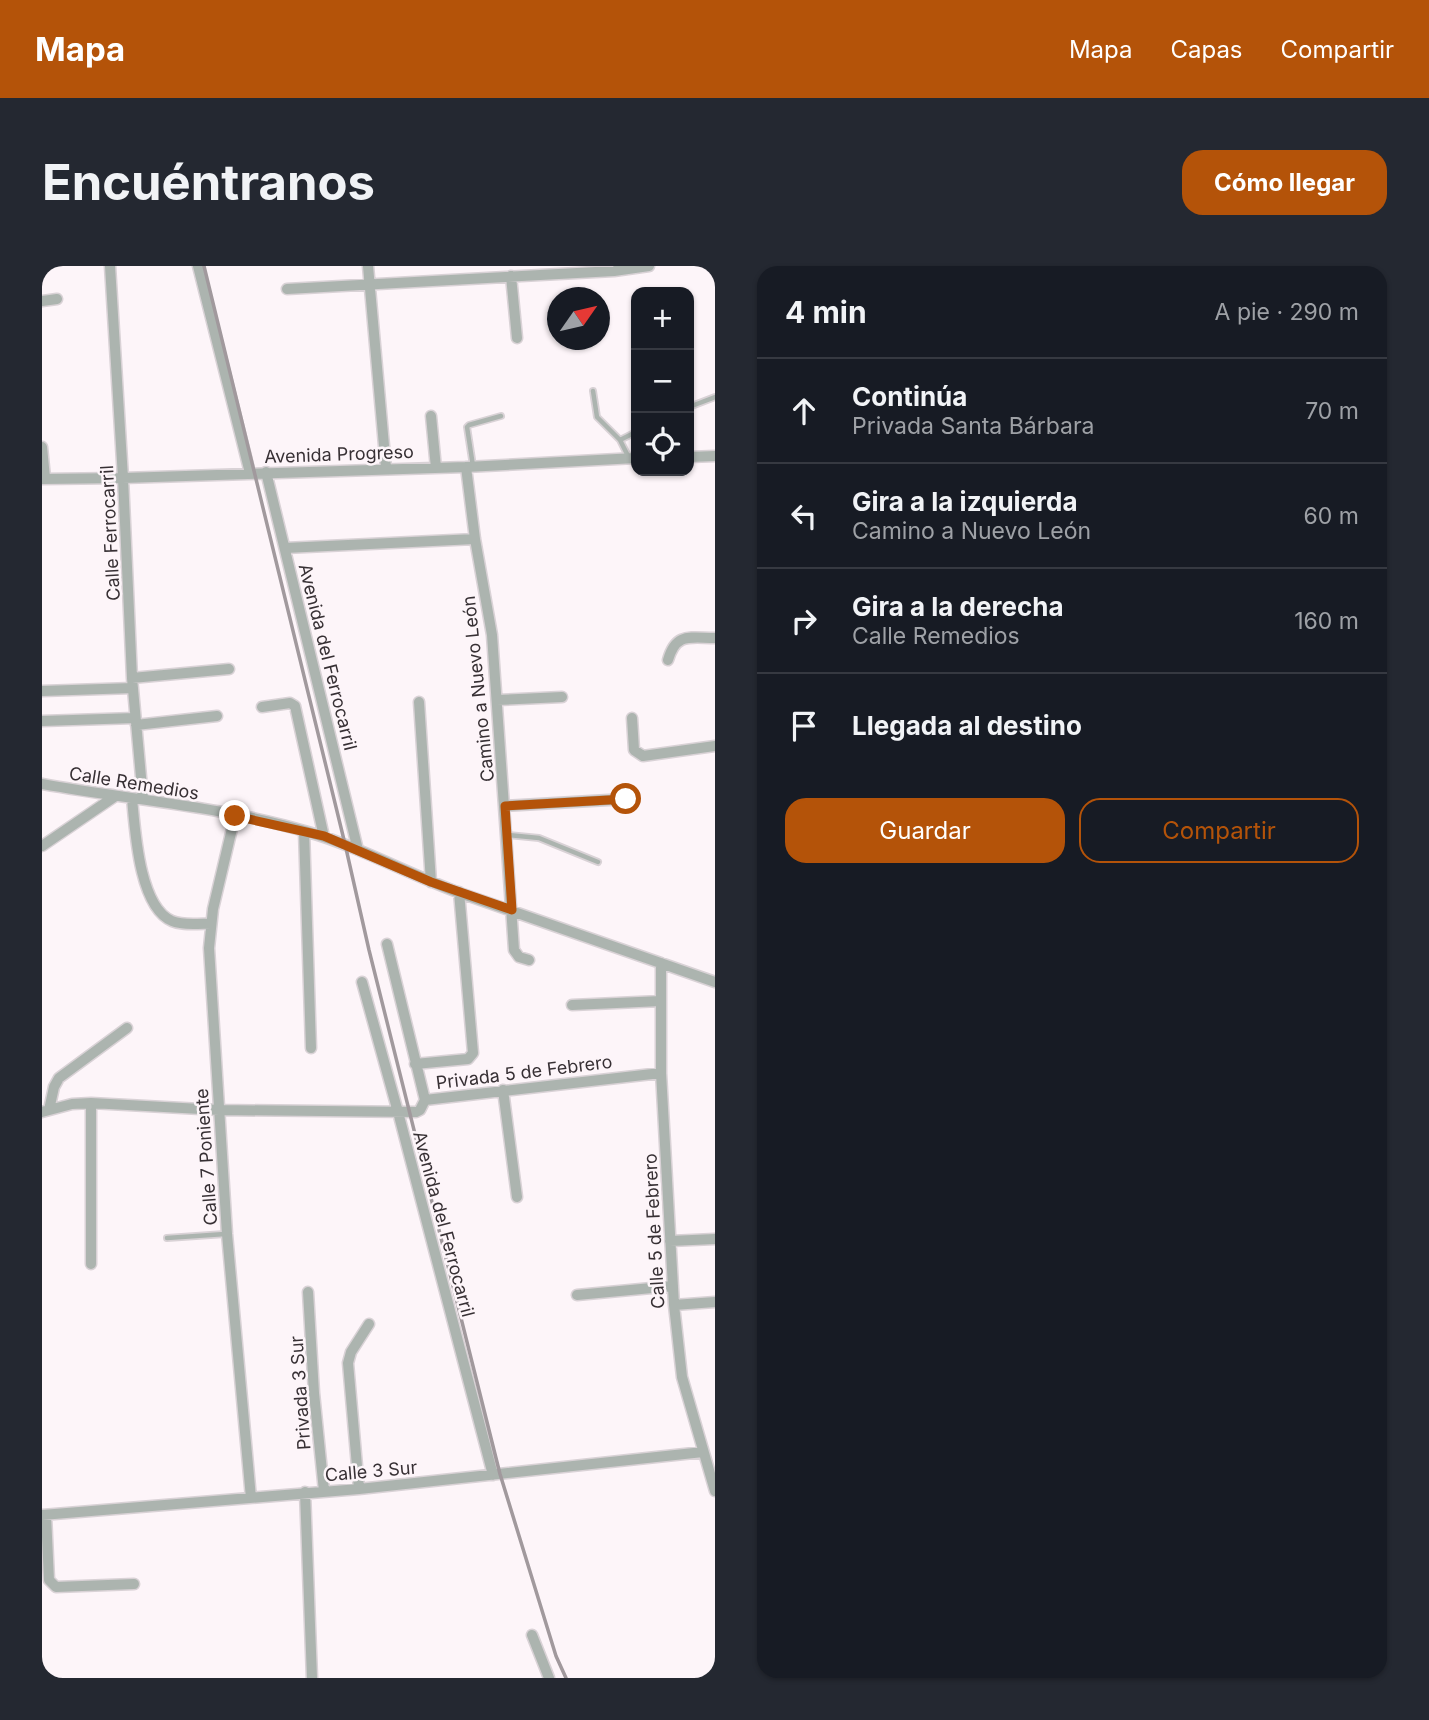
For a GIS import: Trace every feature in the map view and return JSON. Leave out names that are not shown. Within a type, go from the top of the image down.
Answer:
[{"type":"street","name":"Calle Ferrocarril","points":[[110,266],[143,877],[151,899],[164,916],[173,922],[211,924]]},
{"type":"street","points":[[198,266],[250,473]]},
{"type":"street","points":[[368,266],[386,468]]},
{"type":"street","points":[[287,289],[649,266]]},
{"type":"street","points":[[511,276],[517,338]]},
{"type":"street","points":[[42,301],[57,299]]},
{"type":"street","points":[[432,416],[436,468]]},
{"type":"street","points":[[42,447],[44,479]]},
{"type":"street","points":[[694,457],[715,456]]},
{"type":"street","name":"Avenida Progreso","points":[[44,479],[470,467],[631,458]]},
{"type":"street","name":"Camino a Nuevo León","points":[[470,467],[475,539],[492,635],[514,950],[519,957],[529,960]]},
{"type":"street","name":"Avenida del Ferrocarril","points":[[267,472],[358,850]]},
{"type":"street","points":[[285,548],[475,539]]},
{"type":"street","points":[[668,660],[677,640],[715,638]]},
{"type":"street","points":[[42,691],[132,683],[229,669]]},
{"type":"street","points":[[497,700],[562,697]]},
{"type":"street","points":[[419,702],[431,882]]},
{"type":"street","points":[[262,707],[290,703],[295,706],[324,836]]},
{"type":"street","points":[[42,721],[136,721],[217,716]]},
{"type":"street","points":[[632,718],[634,750],[637,754],[643,756],[715,746]]},
{"type":"street","name":"Calle Remedios","points":[[42,784],[235,816],[324,836],[431,882],[715,982]]},
{"type":"street","points":[[42,846],[114,797]]},
{"type":"street","points":[[505,806],[626,799]]},
{"type":"street","name":"Calle 7 Poniente","points":[[235,816],[211,924],[209,948],[226,1234],[251,1497]]},
{"type":"street","points":[[304,831],[311,1048]]},
{"type":"street","points":[[415,1065],[468,1059],[473,1053],[459,892]]},
{"type":"street","points":[[387,944],[425,1100]]},
{"type":"street","name":"Calle 5 de Febrero","points":[[661,963],[661,1073],[674,1305],[682,1377],[715,1491]]},
{"type":"street","name":"Avenida del Ferrocarril","points":[[362,982],[493,1475]]},
{"type":"street","points":[[572,1005],[661,1001]]},
{"type":"street","points":[[45,1111],[60,1078],[127,1028]]},
{"type":"street","name":"Privada 5 de Febrero","points":[[398,1112],[416,1112],[425,1100],[661,1073]]},
{"type":"street","points":[[503,1090],[517,1197]]},
{"type":"street","points":[[91,1103],[91,1264]]},
{"type":"street","points":[[45,1111],[91,1103],[219,1110],[398,1112]]},
{"type":"street","points":[[670,1241],[715,1239]]},
{"type":"street","points":[[577,1295],[673,1286]]},
{"type":"street","name":"Privada 3 Sur","points":[[309,1292],[314,1393],[324,1491]]},
{"type":"street","points":[[674,1305],[715,1302]]},
{"type":"street","points":[[359,1489],[348,1363],[351,1352],[369,1324]]},
{"type":"street","name":"Calle 3 Sur","points":[[44,1515],[359,1489],[703,1452]]},
{"type":"street","points":[[305,1492],[312,1678]]},
{"type":"street","points":[[44,1515],[49,1580],[52,1585],[134,1584]]},
{"type":"street","points":[[532,1635],[549,1678]]},
{"type":"lane","points":[[593,391],[597,417],[631,455]]},
{"type":"lane","points":[[694,405],[715,397]]},
{"type":"lane","points":[[470,467],[467,427],[471,423],[501,415]]},
{"type":"lane","points":[[620,440],[631,434]]},
{"type":"lane","points":[[507,835],[539,838],[598,862]]},
{"type":"lane","points":[[167,1238],[226,1234]]},
{"type":"railway","points":[[204,266],[369,950],[500,1474],[556,1656],[566,1678]]},
{"type":"route","points":[[235,816],[324,836],[431,882],[512,910],[505,806],[626,799]]}]
